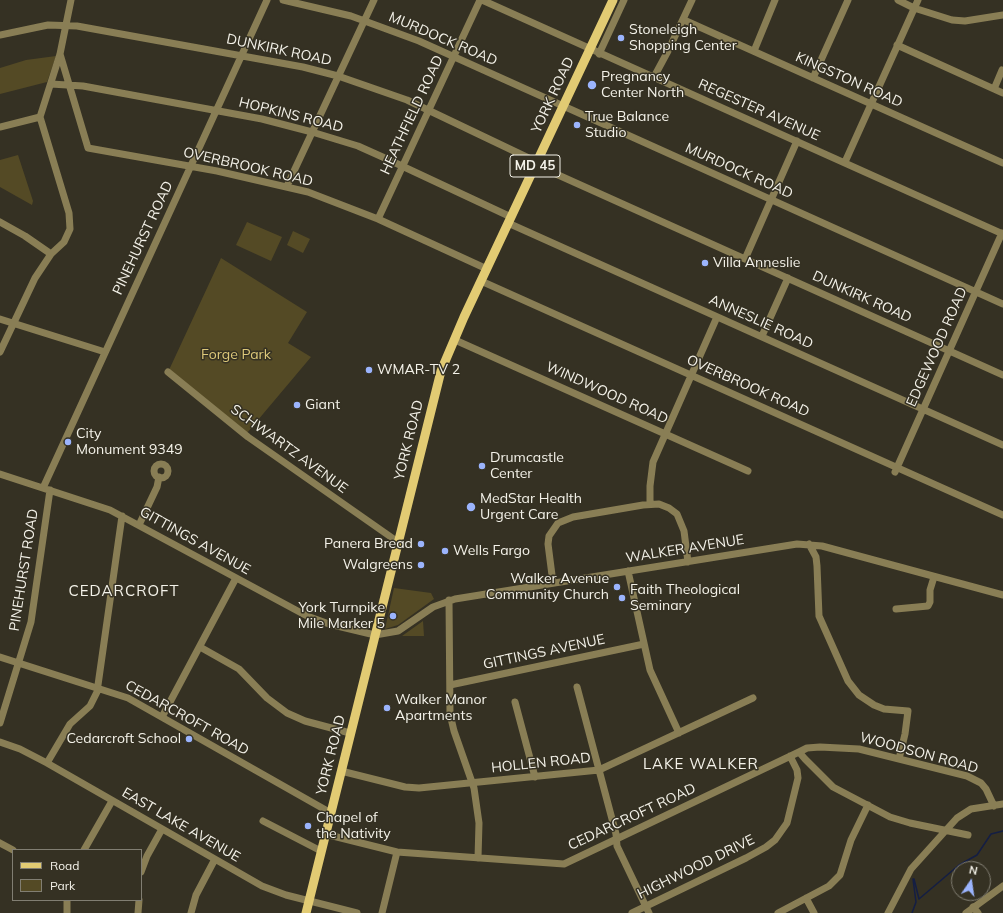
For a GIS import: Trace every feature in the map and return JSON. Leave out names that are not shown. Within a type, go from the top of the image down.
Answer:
[{"type":"main road","name":"YORK ROAD","points":[[306,913],[440,374],[481,281],[563,107],[594,52],[613,0]]},
{"type":"street","points":[[0,352],[35,278],[51,254],[64,242],[68,234],[70,219],[40,117],[60,54],[71,0]]},
{"type":"street","name":"PINEHURST ROAD","points":[[0,722],[33,613],[47,489],[105,352],[190,166],[243,55],[266,0]]},
{"type":"street","name":"MURDOCK ROAD","points":[[283,0],[337,12],[405,35],[1003,304]]},
{"type":"street","points":[[287,186],[374,0]]},
{"type":"street","name":"REGESTER AVENUE","points":[[481,0],[594,52],[654,77],[1003,233]]},
{"type":"street","name":"HEATHFIELD ROAD","points":[[378,219],[481,0]]},
{"type":"street","name":"YORK ROAD","points":[[594,52],[624,0]]},
{"type":"street","points":[[654,77],[684,20],[692,0]]},
{"type":"street","points":[[754,51],[775,0]]},
{"type":"street","points":[[813,78],[848,0]]},
{"type":"street","points":[[898,0],[914,8],[946,18],[958,20],[1003,15]]},
{"type":"street","points":[[845,162],[918,0]]},
{"type":"street","name":"KINGSTON ROAD","points":[[684,20],[1003,163]]},
{"type":"street","name":"DUNKIRK ROAD","points":[[0,35],[48,25],[96,28],[243,55],[338,76],[406,100],[537,163],[1003,375]]},
{"type":"street","points":[[897,45],[1003,93]]},
{"type":"street","name":"OVERBROOK ROAD","points":[[60,54],[88,148],[190,166],[287,186],[328,199],[378,219],[487,270]]},
{"type":"street","points":[[994,89],[1002,70]]},
{"type":"street","name":"HOPKINS ROAD","points":[[51,84],[69,85],[216,111],[312,132],[358,146],[403,166],[510,220]]},
{"type":"street","points":[[0,127],[40,117]]},
{"type":"street","points":[[744,258],[798,141]]},
{"type":"street","name":"ANNESLIE ROAD","points":[[510,220],[1003,445]]},
{"type":"street","points":[[0,222],[25,236],[51,254]]},
{"type":"street","name":"EDGEWOOD ROAD","points":[[896,470],[1003,233]]},
{"type":"street","points":[[762,336],[788,278]]},
{"type":"street","name":"OVERBROOK ROAD","points":[[481,281],[692,375],[896,470],[1003,515]]},
{"type":"street","points":[[650,504],[650,486],[653,462],[718,316]]},
{"type":"street","points":[[0,319],[105,352]]},
{"type":"street","name":"WINDWOOD ROAD","points":[[455,340],[748,471]]},
{"type":"street","name":"SCHWARTZ AVENUE","points":[[168,372],[248,436],[398,542]]},
{"type":"street","name":"GITTINGS AVENUE","points":[[0,474],[103,507],[318,621],[375,635]]},
{"type":"street","points":[[139,525],[157,486],[159,477]]},
{"type":"street","points":[[553,583],[548,544],[549,536],[558,524],[572,517],[650,504],[665,506],[677,514],[684,531],[688,562]]},
{"type":"street","points":[[47,763],[72,721],[93,701],[98,688],[122,516]]},
{"type":"street","points":[[809,544],[816,557],[818,566],[819,616],[852,688],[874,706],[884,709],[908,711],[906,734],[899,759]]},
{"type":"street","name":"WALKER AVENUE","points":[[375,635],[398,631],[433,607],[449,600],[784,546],[809,544],[1003,595]]},
{"type":"street","points":[[628,571],[650,670],[679,733]]},
{"type":"street","points":[[896,609],[928,606],[930,602],[930,590],[934,577]]},
{"type":"street","points":[[162,717],[236,578]]},
{"type":"street","points":[[449,600],[452,724],[472,783],[479,823],[478,858]]},
{"type":"street","name":"GITTINGS AVENUE","points":[[450,685],[644,644]]},
{"type":"street","points":[[200,647],[239,669],[267,698],[287,713],[305,721],[350,733]]},
{"type":"street","name":"CEDARCROFT ROAD","points":[[0,656],[128,698],[331,813]]},
{"type":"street","points":[[577,687],[617,846],[649,913]]},
{"type":"street","name":"HOLLEN ROAD","points":[[341,771],[409,787],[472,783],[599,770],[753,698]]},
{"type":"street","points":[[515,702],[535,777]]},
{"type":"street","name":"EAST LAKE AVENUE","points":[[0,742],[20,749],[47,763],[262,886],[309,901],[357,913]]},
{"type":"street","name":"WOODSON ROAD","points":[[799,752],[812,747],[848,748],[899,759],[975,779],[986,789],[994,806]]},
{"type":"street","points":[[799,752],[833,787],[868,805],[901,821],[968,835]]},
{"type":"street","name":"CEDARCROFT ROAD","points":[[325,834],[397,852],[564,864],[799,752]]},
{"type":"street","name":"HIGHWOOD DRIVE","points":[[632,913],[753,855],[775,840],[787,823],[797,784],[797,770],[790,756]]},
{"type":"street","points":[[85,849],[112,801]]},
{"type":"street","points":[[888,913],[911,869],[944,830],[957,818],[971,809],[1003,804]]},
{"type":"street","points":[[778,913],[829,886],[840,875],[851,840],[868,805]]},
{"type":"street","points":[[262,821],[321,851]]},
{"type":"street","points":[[142,869],[147,856],[162,829]]},
{"type":"street","points":[[0,843],[12,849]]},
{"type":"street","points":[[382,913],[397,852]]},
{"type":"street","points":[[191,913],[196,895],[215,859]]},
{"type":"street","points":[[966,913],[973,906],[1003,886]]},
{"type":"street","points":[[806,898],[814,913]]},
{"type":"street","points":[[67,901],[67,913]]},
{"type":"street","points":[[138,913],[139,901]]},
{"type":"street","points":[[973,906],[978,913]]},
{"type":"green space","points":[[56,56],[47,82],[0,94],[0,68],[26,60]]},
{"type":"green space","points":[[18,155],[33,201],[32,205],[0,187],[0,160]]},
{"type":"green space","points":[[247,222],[282,237],[271,261],[236,245]]},
{"type":"green space","points":[[293,231],[310,239],[303,253],[287,245]]},
{"type":"green space","name":"Forge Park","points":[[221,258],[307,312],[288,343],[311,357],[247,433],[169,370]]},
{"type":"green space","points":[[394,588],[431,593],[434,599],[398,625],[385,629]]},
{"type":"green space","points":[[423,621],[424,636],[402,636]]},
{"type":"waterway","points":[[912,913],[916,902],[913,879],[919,899],[959,865],[977,855],[991,834],[1003,831]]},
{"type":"place","name":"Stoneleigh Shopping Center","points":[[621,38]]},
{"type":"place","name":"Pregnancy Center North","points":[[592,85]]},
{"type":"place","name":"True Balance Studio","points":[[577,125]]},
{"type":"place","name":"Villa Anneslie","points":[[705,263]]},
{"type":"place","name":"WMAR-TV 2","points":[[369,370]]},
{"type":"place","name":"Giant","points":[[297,405]]},
{"type":"place","name":"City Monument 9349","points":[[68,442]]},
{"type":"place","name":"Drumcastle Center","points":[[482,466]]},
{"type":"place","name":"MedStar Health Urgent Care","points":[[471,507]]},
{"type":"place","name":"Panera Bread","points":[[421,544]]},
{"type":"place","name":"Wells Fargo","points":[[445,551]]},
{"type":"place","name":"Walgreens","points":[[421,565]]},
{"type":"place","name":"Walker Avenue Community Church","points":[[617,587]]},
{"type":"place","name":"Faith Theological Seminary","points":[[622,598]]},
{"type":"place","name":"York Turnpike Mile Marker 5","points":[[393,616]]},
{"type":"place","name":"Walker Manor Apartments","points":[[387,708]]},
{"type":"place","name":"Cedarcroft School","points":[[189,739]]},
{"type":"place","name":"Chapel of the Nativity","points":[[308,826]]},
{"type":"district","name":"CEDARCROFT","points":[[124,591]]},
{"type":"district","name":"LAKE WALKER","points":[[701,764]]}]
